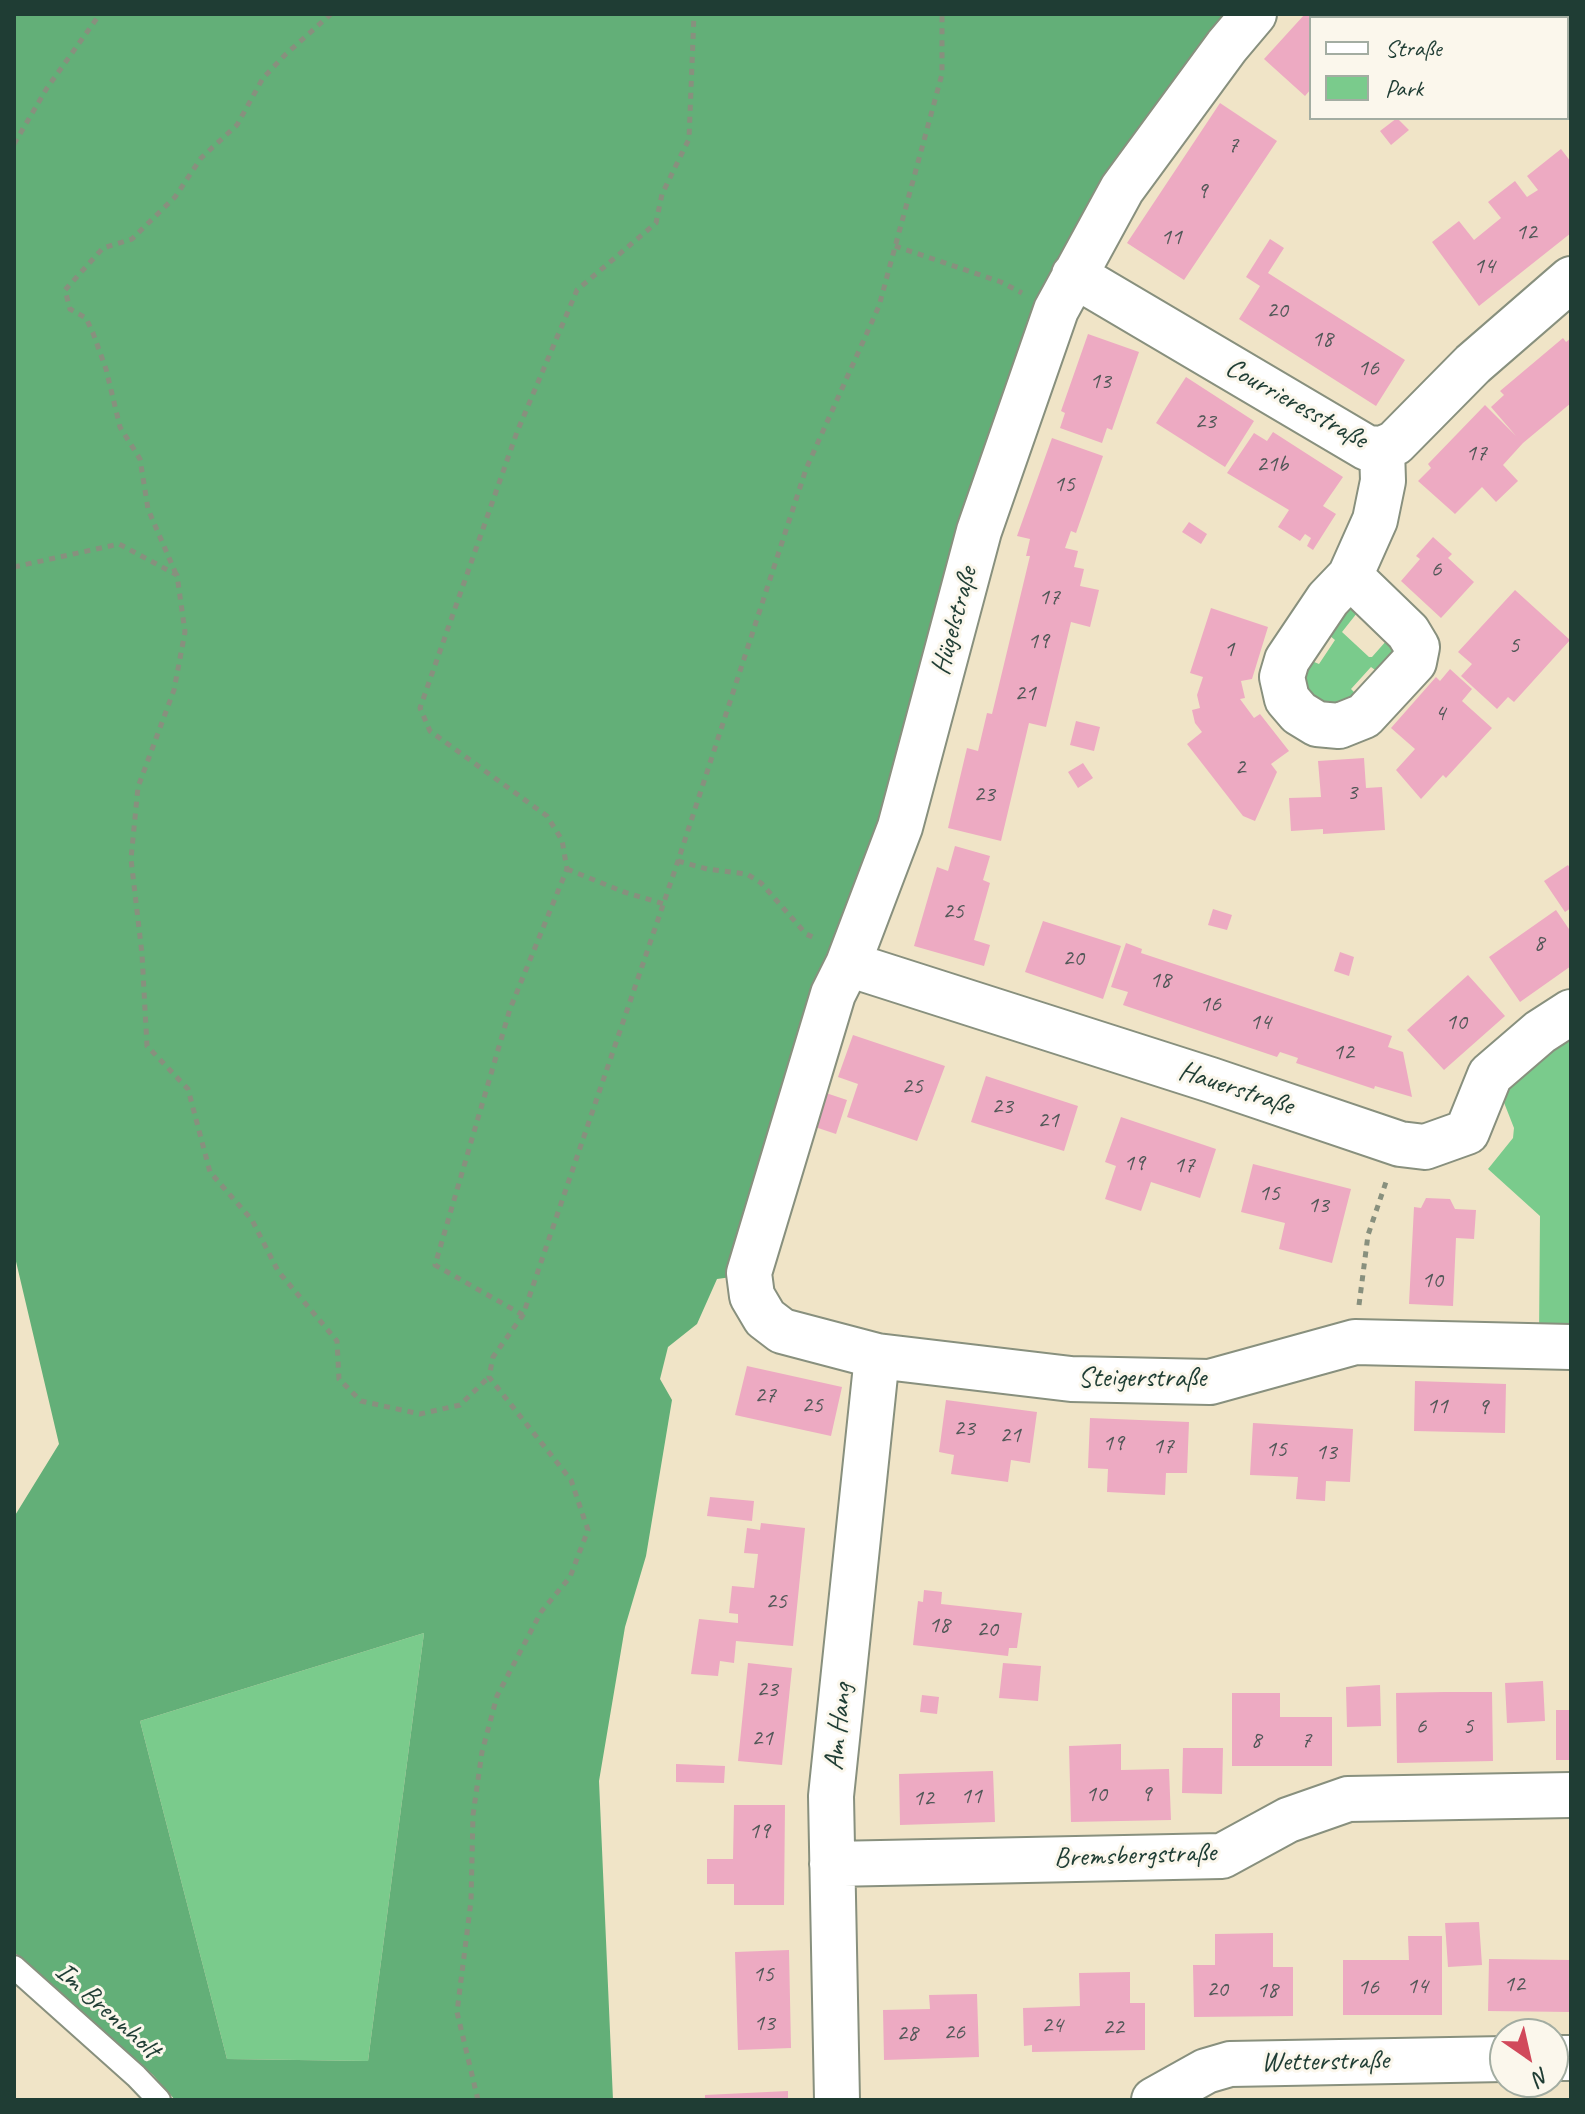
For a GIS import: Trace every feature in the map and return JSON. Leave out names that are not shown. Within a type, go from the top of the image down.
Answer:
[{"type":"street","name":"Hügelstraße","points":[[749,1273],[833,994],[900,827],[979,531],[1065,292],[1122,189],[1254,14]]},
{"type":"street","name":"Courrieresstraße","points":[[1065,292],[1367,448],[1382,449],[1395,443],[1473,364],[1571,279]]},
{"type":"street","points":[[1350,576],[1375,520],[1383,481],[1382,449]]},
{"type":"street","name":"Hauerstraße","points":[[851,955],[1400,1144],[1425,1147],[1467,1132],[1490,1075],[1540,1032],[1571,1012]]},
{"type":"street","name":"Steigerstraße","points":[[749,1273],[752,1296],[765,1318],[782,1331],[877,1356],[1071,1379],[1210,1382],[1355,1342],[1571,1347]]},
{"type":"street","name":"Am Hang","points":[[837,2100],[831,1796],[877,1356]]},
{"type":"street","name":"Bremsbergstraße","points":[[832,1864],[1222,1856],[1288,1820],[1348,1799],[1571,1795]]},
{"type":"street","name":"Wetterstraße","points":[[1174,2095],[1206,2071],[1230,2064],[1489,2059]]},
{"type":"lane","name":"Im Brennholt","points":[[14,1967],[159,2100]]},
{"type":"path","points":[[14,144],[47,88],[100,14]]},
{"type":"path","points":[[331,14],[263,78],[237,125],[201,158],[175,197],[132,239],[103,248],[65,290],[70,309],[86,318],[93,333],[106,369],[120,427],[140,459],[148,509],[177,575],[185,632],[174,690],[138,787],[131,859],[142,954],[147,1046],[188,1089],[210,1172],[252,1220],[278,1271],[337,1341],[339,1379],[361,1401],[420,1414],[460,1405],[489,1377],[493,1357],[523,1315],[664,904],[806,469],[879,306],[942,74],[942,14]]},
{"type":"path","points":[[523,1315],[435,1265],[510,1009],[567,869],[562,840],[547,816],[430,731],[420,708],[517,432],[577,290],[656,223],[662,194],[689,139],[694,14]]},
{"type":"path","points":[[895,246],[1001,282],[1065,292]]},
{"type":"path","points":[[14,567],[119,544],[177,575]]},
{"type":"path","points":[[678,861],[707,869],[747,874],[761,883],[806,934],[851,955]]},
{"type":"path","points":[[567,869],[664,904]]},
{"type":"path","points":[[1360,1300],[1368,1235],[1400,1144]]},
{"type":"path","points":[[478,2100],[457,2012],[471,1901],[473,1815],[482,1752],[497,1696],[541,1612],[570,1577],[588,1530],[571,1480],[489,1377]]},
{"type":"green space","points":[[14,14],[1238,14],[1110,189],[918,734],[902,730],[896,758],[911,762],[739,1276],[717,1279],[697,1324],[668,1347],[660,1379],[672,1400],[646,1556],[625,1627],[599,1781],[613,2100],[175,2100],[153,2075],[14,1952],[14,1517],[59,1444],[14,1253]],"holes":[[[424,1633],[368,2061],[227,2059],[140,1721]]]},
{"type":"green space","points":[[1345,606],[1354,608],[1357,613],[1342,632],[1369,657],[1387,640],[1397,653],[1382,675],[1371,667],[1351,689],[1358,696],[1352,706],[1319,705],[1302,682],[1307,659],[1319,664],[1335,640],[1324,631]]},
{"type":"green space","points":[[1571,1034],[1571,1338],[1539,1337],[1540,1216],[1488,1169],[1513,1138],[1514,1128],[1503,1092]]},
{"type":"green space","points":[[424,1633],[368,2061],[227,2059],[140,1721]]},
{"type":"building","points":[[1305,14],[1414,14],[1309,16],[1309,91],[1305,96],[1264,59]]},
{"type":"building","points":[[1472,14],[1474,16],[1447,16]]},
{"type":"building","points":[[1550,14],[1571,14],[1571,45],[1569,16]]},
{"type":"building","points":[[1220,103],[1277,141],[1184,280],[1127,243]]},
{"type":"building","points":[[1394,120],[1399,120],[1409,130],[1391,145],[1380,131]]},
{"type":"building","points":[[1561,149],[1571,162],[1571,233],[1479,306],[1432,242],[1459,221],[1474,240],[1501,218],[1488,202],[1515,181],[1527,197],[1538,190],[1527,176]]},
{"type":"building","points":[[1270,239],[1284,248],[1268,273],[1405,360],[1376,406],[1239,319],[1260,286],[1246,277]]},
{"type":"building","points":[[1088,334],[1139,352],[1112,430],[1107,428],[1102,443],[1060,428],[1065,413],[1061,411]]},
{"type":"building","points":[[1563,338],[1566,342],[1571,338],[1571,403],[1523,443],[1503,465],[1518,481],[1496,502],[1482,487],[1455,514],[1418,481],[1431,468],[1428,464],[1485,405],[1516,436],[1491,407],[1504,395],[1500,391]]},
{"type":"building","points":[[1186,377],[1254,421],[1225,467],[1156,423]]},
{"type":"building","points":[[1273,432],[1343,477],[1323,506],[1336,514],[1313,550],[1307,546],[1311,538],[1305,534],[1300,541],[1278,527],[1289,510],[1227,473],[1254,433],[1267,441]]},
{"type":"building","points":[[1052,438],[1103,456],[1076,533],[1071,531],[1065,548],[1078,551],[1074,567],[1084,569],[1080,586],[1099,590],[1090,627],[1071,622],[1046,727],[1029,723],[1001,841],[948,828],[967,748],[978,751],[987,713],[992,714],[1030,556],[1026,556],[1030,539],[1017,536]]},
{"type":"building","points":[[1189,522],[1207,534],[1201,544],[1182,532]]},
{"type":"building","points":[[1433,537],[1452,554],[1448,558],[1474,582],[1441,618],[1401,581],[1420,559],[1416,556]]},
{"type":"building","points":[[1515,590],[1570,640],[1514,702],[1508,697],[1497,709],[1461,676],[1472,664],[1458,652]]},
{"type":"building","points":[[1211,608],[1268,627],[1252,679],[1241,681],[1245,698],[1240,699],[1254,718],[1260,714],[1289,751],[1271,764],[1277,772],[1255,821],[1243,816],[1187,744],[1202,732],[1195,723],[1192,710],[1200,708],[1197,695],[1203,677],[1190,673]]},
{"type":"building","points":[[1450,669],[1472,689],[1462,701],[1492,728],[1446,778],[1443,775],[1421,799],[1396,770],[1415,749],[1391,728],[1436,677],[1440,681]]},
{"type":"building","points":[[1076,721],[1100,727],[1094,751],[1070,745]]},
{"type":"building","points":[[1364,758],[1366,788],[1382,787],[1385,830],[1323,834],[1323,829],[1291,831],[1289,798],[1321,797],[1318,761]]},
{"type":"building","points":[[1083,763],[1093,778],[1078,788],[1068,772]]},
{"type":"building","points":[[955,846],[990,856],[983,880],[990,883],[974,940],[990,945],[984,966],[914,946],[937,867],[948,871]]},
{"type":"building","points":[[1568,865],[1571,870],[1571,908],[1565,912],[1544,881]]},
{"type":"building","points":[[1213,909],[1232,915],[1227,930],[1208,925]]},
{"type":"building","points":[[1556,910],[1571,932],[1571,966],[1520,1002],[1489,957]]},
{"type":"building","points":[[1043,921],[1121,946],[1103,999],[1025,972]]},
{"type":"building","points":[[1126,943],[1142,949],[1141,953],[1392,1036],[1388,1047],[1403,1052],[1412,1097],[1375,1086],[1374,1089],[1296,1063],[1298,1058],[1280,1052],[1277,1057],[1123,1005],[1128,992],[1111,987]]},
{"type":"building","points":[[1340,952],[1354,957],[1349,976],[1334,971]]},
{"type":"building","points":[[1468,975],[1505,1016],[1444,1070],[1407,1030]]},
{"type":"building","points":[[853,1035],[945,1066],[917,1141],[847,1117],[858,1084],[838,1077]]},
{"type":"building","points":[[986,1076],[1078,1106],[1064,1151],[971,1122]]},
{"type":"building","points":[[817,1090],[847,1100],[836,1134],[806,1124]]},
{"type":"building","points":[[1121,1117],[1216,1149],[1200,1198],[1151,1182],[1141,1211],[1105,1199],[1116,1166],[1105,1162]]},
{"type":"building","points":[[1253,1164],[1351,1189],[1332,1263],[1279,1249],[1285,1223],[1241,1212]]},
{"type":"building","points":[[1426,1198],[1450,1199],[1455,1209],[1476,1210],[1474,1239],[1456,1238],[1453,1306],[1409,1304],[1414,1207],[1421,1208]]},
{"type":"building","points":[[747,1366],[842,1387],[831,1436],[735,1415]]},
{"type":"building","points":[[1415,1381],[1506,1384],[1505,1433],[1414,1431]]},
{"type":"building","points":[[946,1400],[1037,1412],[1030,1463],[1011,1460],[1008,1482],[951,1474],[954,1455],[939,1452]]},
{"type":"building","points":[[1090,1418],[1189,1422],[1187,1473],[1166,1473],[1165,1495],[1107,1492],[1108,1469],[1088,1468]]},
{"type":"building","points":[[1253,1423],[1353,1429],[1350,1482],[1326,1481],[1325,1501],[1296,1499],[1298,1477],[1250,1475]]},
{"type":"building","points":[[710,1497],[754,1501],[752,1521],[707,1516]]},
{"type":"building","points":[[761,1523],[805,1528],[793,1646],[736,1641],[734,1663],[720,1661],[718,1676],[691,1674],[699,1619],[738,1623],[738,1614],[729,1613],[732,1586],[754,1588],[758,1554],[744,1553],[747,1528],[760,1530]]},
{"type":"building","points":[[924,1590],[942,1592],[941,1604],[1022,1613],[1017,1648],[1009,1648],[1008,1656],[913,1645],[918,1601],[923,1602]]},
{"type":"building","points":[[748,1663],[792,1668],[782,1765],[738,1761]]},
{"type":"building","points":[[1003,1663],[1041,1666],[1038,1701],[999,1698]]},
{"type":"building","points":[[1543,1681],[1545,1721],[1507,1723],[1505,1683]]},
{"type":"building","points":[[1380,1685],[1381,1726],[1347,1727],[1346,1687]]},
{"type":"building","points":[[1492,1692],[1493,1761],[1397,1763],[1396,1693]]},
{"type":"building","points":[[1232,1693],[1280,1693],[1280,1717],[1332,1717],[1332,1766],[1232,1766]]},
{"type":"building","points":[[922,1695],[939,1697],[937,1714],[920,1712]]},
{"type":"building","points":[[1556,1710],[1571,1710],[1571,1760],[1556,1760]]},
{"type":"building","points":[[1121,1744],[1121,1770],[1169,1769],[1171,1820],[1071,1822],[1069,1746]]},
{"type":"building","points":[[1183,1748],[1223,1748],[1222,1794],[1182,1793]]},
{"type":"building","points":[[676,1764],[725,1766],[724,1783],[676,1782]]},
{"type":"building","points":[[993,1771],[995,1822],[900,1825],[899,1774]]},
{"type":"building","points":[[734,1805],[785,1805],[784,1905],[734,1905],[734,1884],[707,1884],[707,1859],[733,1859]]},
{"type":"building","points":[[1479,1922],[1482,1965],[1448,1967],[1445,1923]]},
{"type":"building","points":[[1273,1933],[1273,1967],[1293,1967],[1293,2016],[1194,2017],[1193,1965],[1215,1965],[1215,1934]]},
{"type":"building","points":[[1408,1936],[1442,1936],[1442,2015],[1343,2015],[1343,1960],[1409,1960]]},
{"type":"building","points":[[789,1950],[791,2048],[738,2050],[735,1952]]},
{"type":"building","points":[[1489,1959],[1571,1960],[1571,2012],[1488,2011]]},
{"type":"building","points":[[1130,1972],[1130,2003],[1145,2003],[1145,2050],[1032,2052],[1032,2045],[1024,2046],[1023,2008],[1080,2006],[1079,1973]]},
{"type":"building","points":[[977,1994],[979,2057],[884,2060],[883,2010],[930,2009],[929,1995]]},
{"type":"building","points":[[788,2091],[788,2100],[705,2100],[705,2095]]}]
